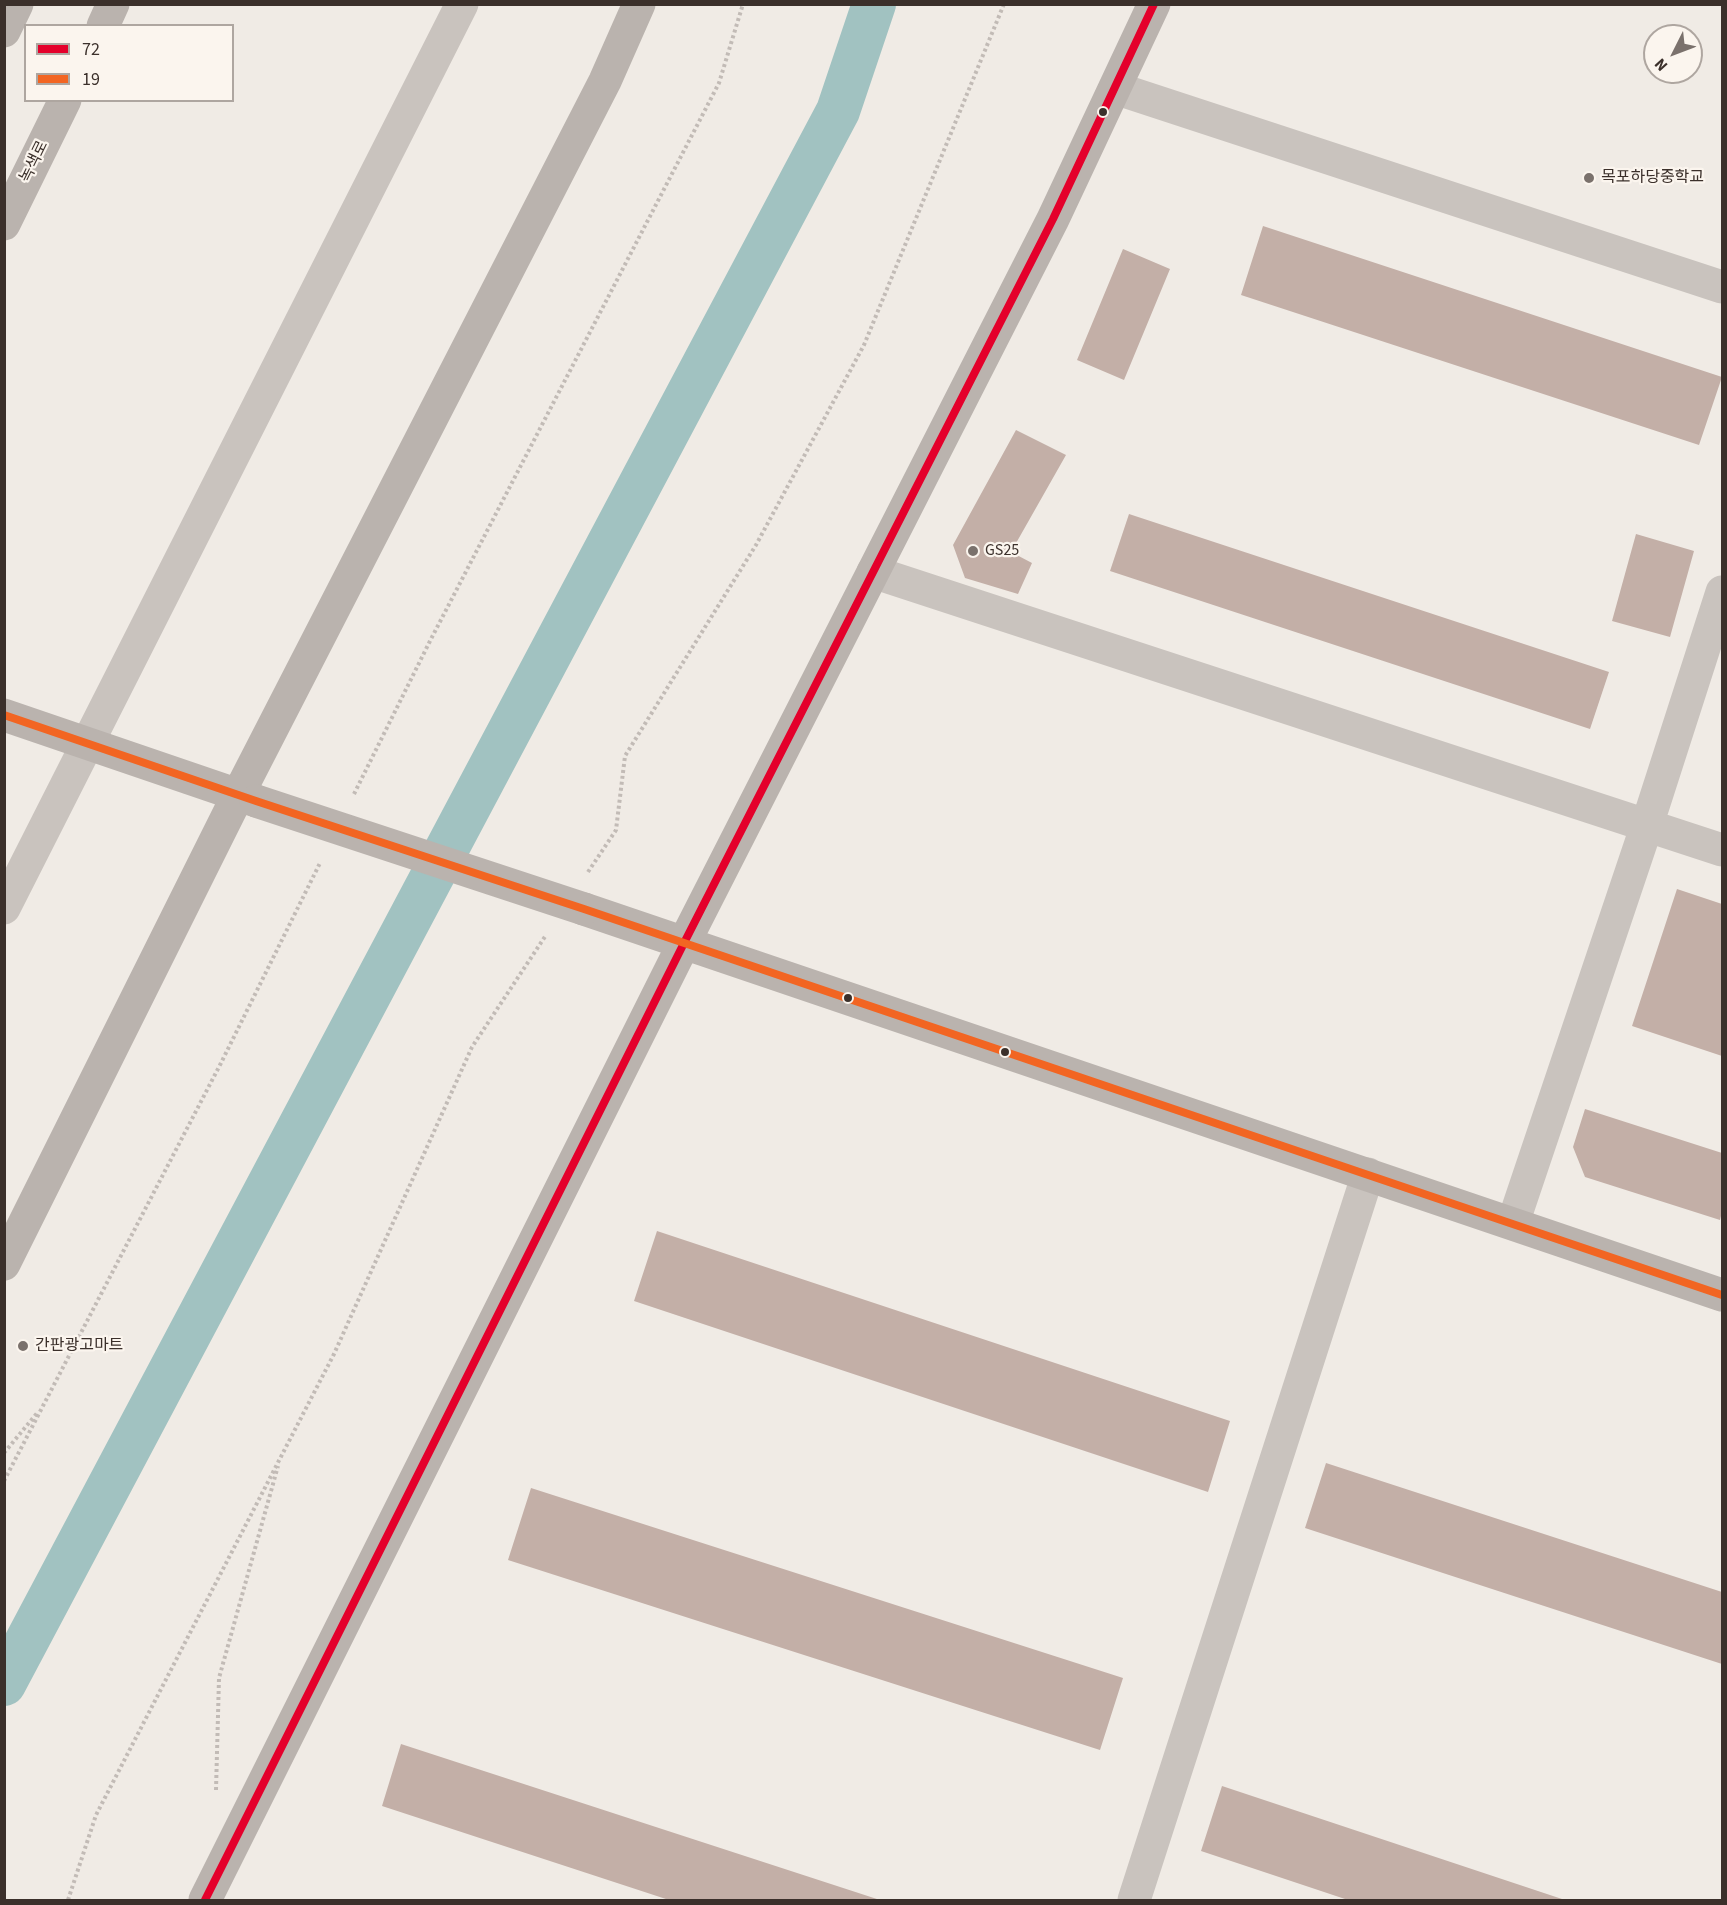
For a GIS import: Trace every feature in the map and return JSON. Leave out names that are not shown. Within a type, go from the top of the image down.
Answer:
[{"type":"street","points":[[4,31],[17,4]]},
{"type":"street","points":[[104,24],[113,4]]},
{"type":"street","points":[[4,908],[462,4]]},
{"type":"street","points":[[4,1264],[247,798],[605,81],[639,4]]},
{"type":"street","points":[[205,1900],[684,943],[1053,219],[1154,4]]},
{"type":"street","points":[[1115,88],[1722,287]]},
{"type":"street","name":"녹색로","points":[[4,224],[64,102]]},
{"type":"street","points":[[873,572],[1722,850]]},
{"type":"street","points":[[1513,1223],[1647,825],[1722,592]]},
{"type":"street","points":[[4,715],[247,798],[583,894],[684,943],[1722,1295]]},
{"type":"street","points":[[1134,1900],[1368,1174]]},
{"type":"path","points":[[351,799],[430,641],[719,83],[743,4]]},
{"type":"path","points":[[583,894],[615,830],[625,756],[756,545],[864,345],[1004,4]]},
{"type":"path","points":[[4,1481],[221,1063],[320,863]]},
{"type":"path","points":[[68,1900],[96,1815],[334,1354],[472,1047],[550,928]]},
{"type":"path","points":[[4,1453],[44,1404]]},
{"type":"path","points":[[216,1792],[219,1678],[281,1456]]},
{"type":"building","points":[[1263,226],[1722,377],[1699,445],[1241,295]]},
{"type":"building","points":[[1123,249],[1170,269],[1124,380],[1077,360]]},
{"type":"building","points":[[1016,430],[1066,455],[1011,552],[1032,563],[1018,594],[965,578],[953,545]]},
{"type":"building","points":[[1129,514],[1609,672],[1590,729],[1110,571]]},
{"type":"building","points":[[1636,534],[1694,551],[1670,637],[1612,621]]},
{"type":"building","points":[[1677,889],[1722,904],[1722,1056],[1632,1026]]},
{"type":"building","points":[[1585,1109],[1722,1153],[1720,1220],[1585,1177],[1573,1147]]},
{"type":"building","points":[[657,1231],[1230,1421],[1208,1492],[634,1301]]},
{"type":"building","points":[[1326,1463],[1722,1592],[1722,1664],[1305,1528]]},
{"type":"building","points":[[531,1488],[1123,1678],[1100,1750],[508,1560]]},
{"type":"building","points":[[401,1744],[880,1900],[669,1900],[382,1806]]},
{"type":"building","points":[[1222,1786],[1565,1900],[1348,1900],[1201,1851]]},
{"type":"waterway","points":[[4,1684],[838,111],[874,4]]},
{"type":"transit line","name":"72","points":[[205,1900],[684,943],[1053,219],[1154,4]]},
{"type":"transit line","name":"19","points":[[4,715],[1722,1295]]},
{"type":"place","name":"목포하당중학교","points":[[1589,178]]},
{"type":"place","name":"GS25","points":[[973,551]]},
{"type":"place","name":"간판광고마트","points":[[23,1346]]}]
